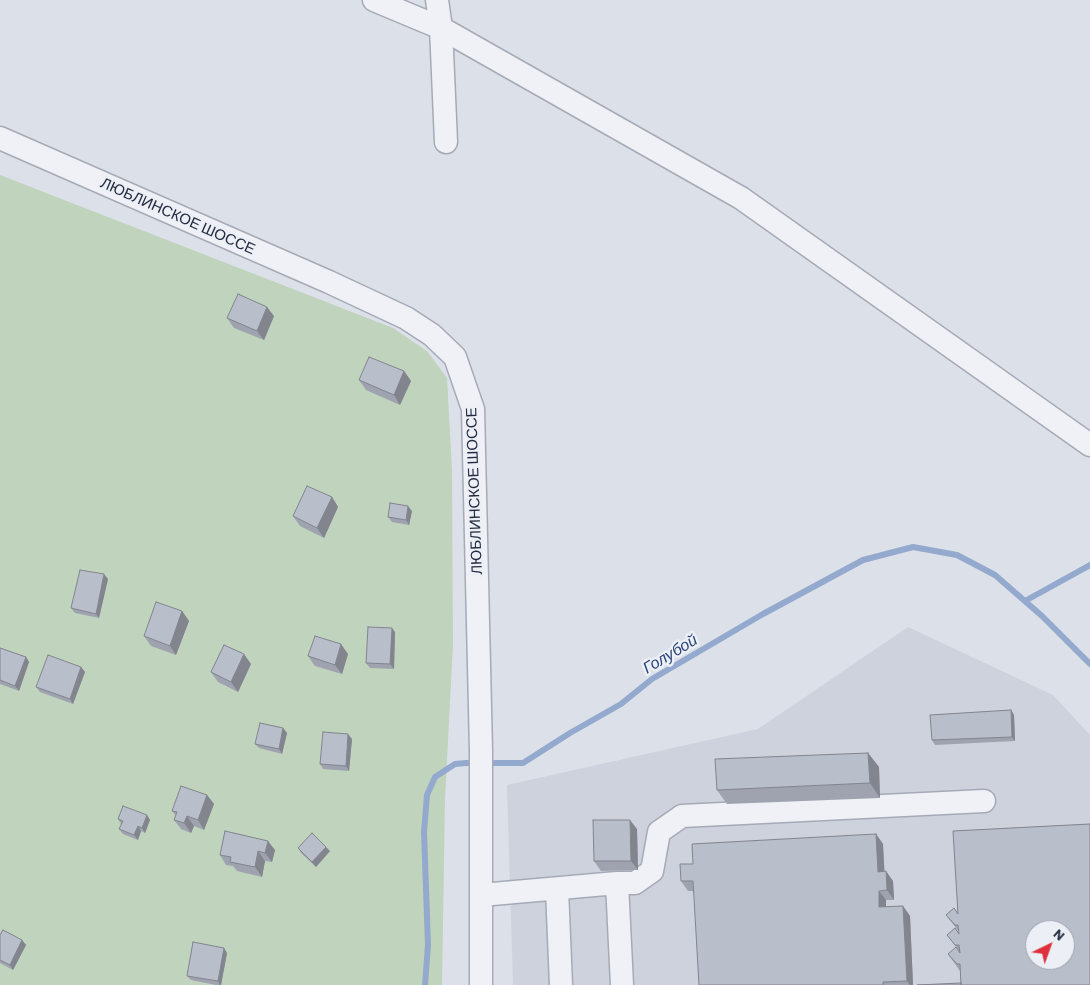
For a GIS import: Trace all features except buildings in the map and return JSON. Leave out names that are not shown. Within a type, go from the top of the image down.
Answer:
[{"type":"street","points":[[374,0],[441,28],[741,198],[1090,445]]},
{"type":"street","points":[[437,0],[441,28],[446,142]]},
{"type":"street","name":"ЛЮБЛИНСКОЕ ШОССЕ","points":[[0,138],[329,282],[406,318],[432,335],[455,357],[473,409],[482,775],[481,985]]},
{"type":"street","points":[[481,895],[635,883],[652,871],[660,832],[682,816],[984,801]]},
{"type":"street","points":[[617,883],[622,985]]},
{"type":"street","points":[[556,889],[561,985]]},
{"type":"shaded area","points":[[908,627],[1053,695],[1090,735],[1090,985],[513,985],[507,785],[758,729]]},
{"type":"green space","points":[[0,175],[393,328],[427,351],[447,378],[452,470],[453,644],[445,799],[442,985],[0,985]]},
{"type":"waterway","name":"Голубой","points":[[425,985],[428,945],[424,832],[427,795],[435,777],[455,764],[523,763],[621,704],[652,679],[763,614],[863,560],[913,547],[957,555],[995,575],[1042,616],[1090,664]]},
{"type":"waterway","points":[[1025,601],[1090,565]]}]
